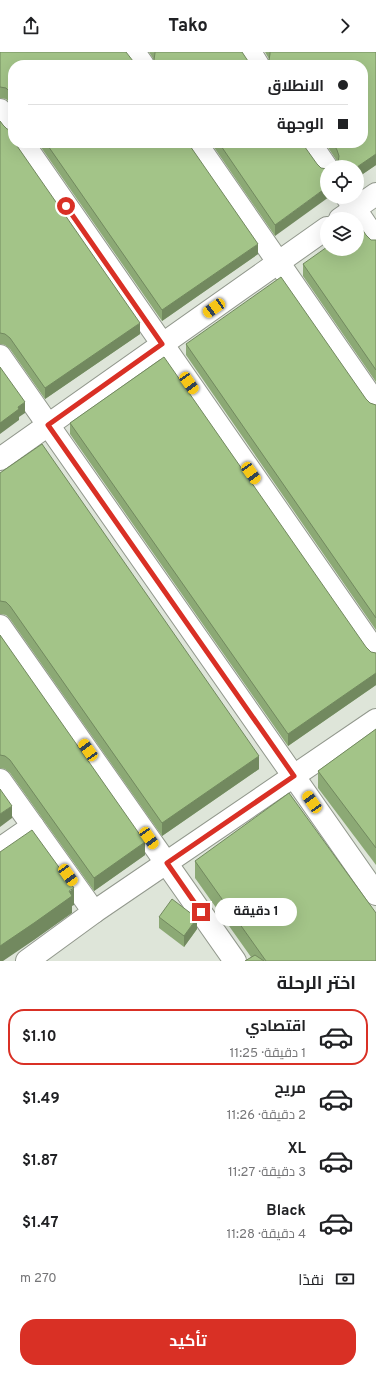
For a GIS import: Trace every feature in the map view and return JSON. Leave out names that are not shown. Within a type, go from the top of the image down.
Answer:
[{"type":"street","points":[[0,110],[8,122]]},
{"type":"street","points":[[26,148],[376,652]]},
{"type":"street","points":[[199,148],[376,404]]},
{"type":"street","points":[[313,148],[322,160]]},
{"type":"street","points":[[376,194],[347,208],[376,240]]},
{"type":"street","points":[[0,459],[320,233]]},
{"type":"street","points":[[0,356],[376,894]]},
{"type":"street","points":[[0,626],[235,961]]},
{"type":"street","points":[[26,961],[94,912],[376,720]]},
{"type":"street","points":[[0,780],[94,912]]},
{"type":"street","points":[[0,849],[33,826]]},
{"type":"building","points":[[0,52],[126,52],[132,60],[8,60],[8,90],[0,87]]},
{"type":"building","points":[[155,52],[242,52],[247,60],[154,60]]},
{"type":"building","points":[[270,52],[376,52],[376,154],[364,162],[364,160],[338,160],[339,156],[336,148],[368,148],[368,60],[269,60]]},
{"type":"building","points":[[0,121],[8,129],[8,148],[18,148],[140,323],[45,388],[10,338],[5,334],[0,333]]},
{"type":"building","points":[[49,148],[191,148],[258,244],[162,310]]},
{"type":"building","points":[[222,148],[306,148],[320,167],[320,192],[275,225]]},
{"type":"building","points":[[364,232],[371,240],[376,240],[376,370],[303,264],[320,252],[320,256],[364,256]]},
{"type":"building","points":[[281,277],[366,399],[370,403],[376,405],[376,618],[186,344]]},
{"type":"building","points":[[164,357],[366,647],[371,652],[376,653],[376,673],[288,734],[70,423]]},
{"type":"building","points":[[0,367],[25,402],[18,407],[19,409],[0,423]]},
{"type":"building","points":[[42,444],[259,756],[162,823],[10,606],[6,602],[0,601],[0,473]]},
{"type":"building","points":[[0,635],[145,842],[94,878],[10,760],[5,756],[0,755]]},
{"type":"building","points":[[376,729],[376,848],[318,771]]},
{"type":"building","points":[[0,789],[12,806],[0,814]]},
{"type":"building","points":[[289,793],[376,913],[376,961],[266,961],[195,861]]},
{"type":"building","points":[[32,830],[74,888],[69,891],[72,896],[0,946],[0,852]]},
{"type":"building","points":[[172,899],[197,918],[184,936],[159,917]]},
{"type":"building","points":[[255,955],[264,961],[245,961]]},
{"type":"route","points":[[66,206],[162,344],[48,425],[294,776],[167,863],[201,912]]}]
